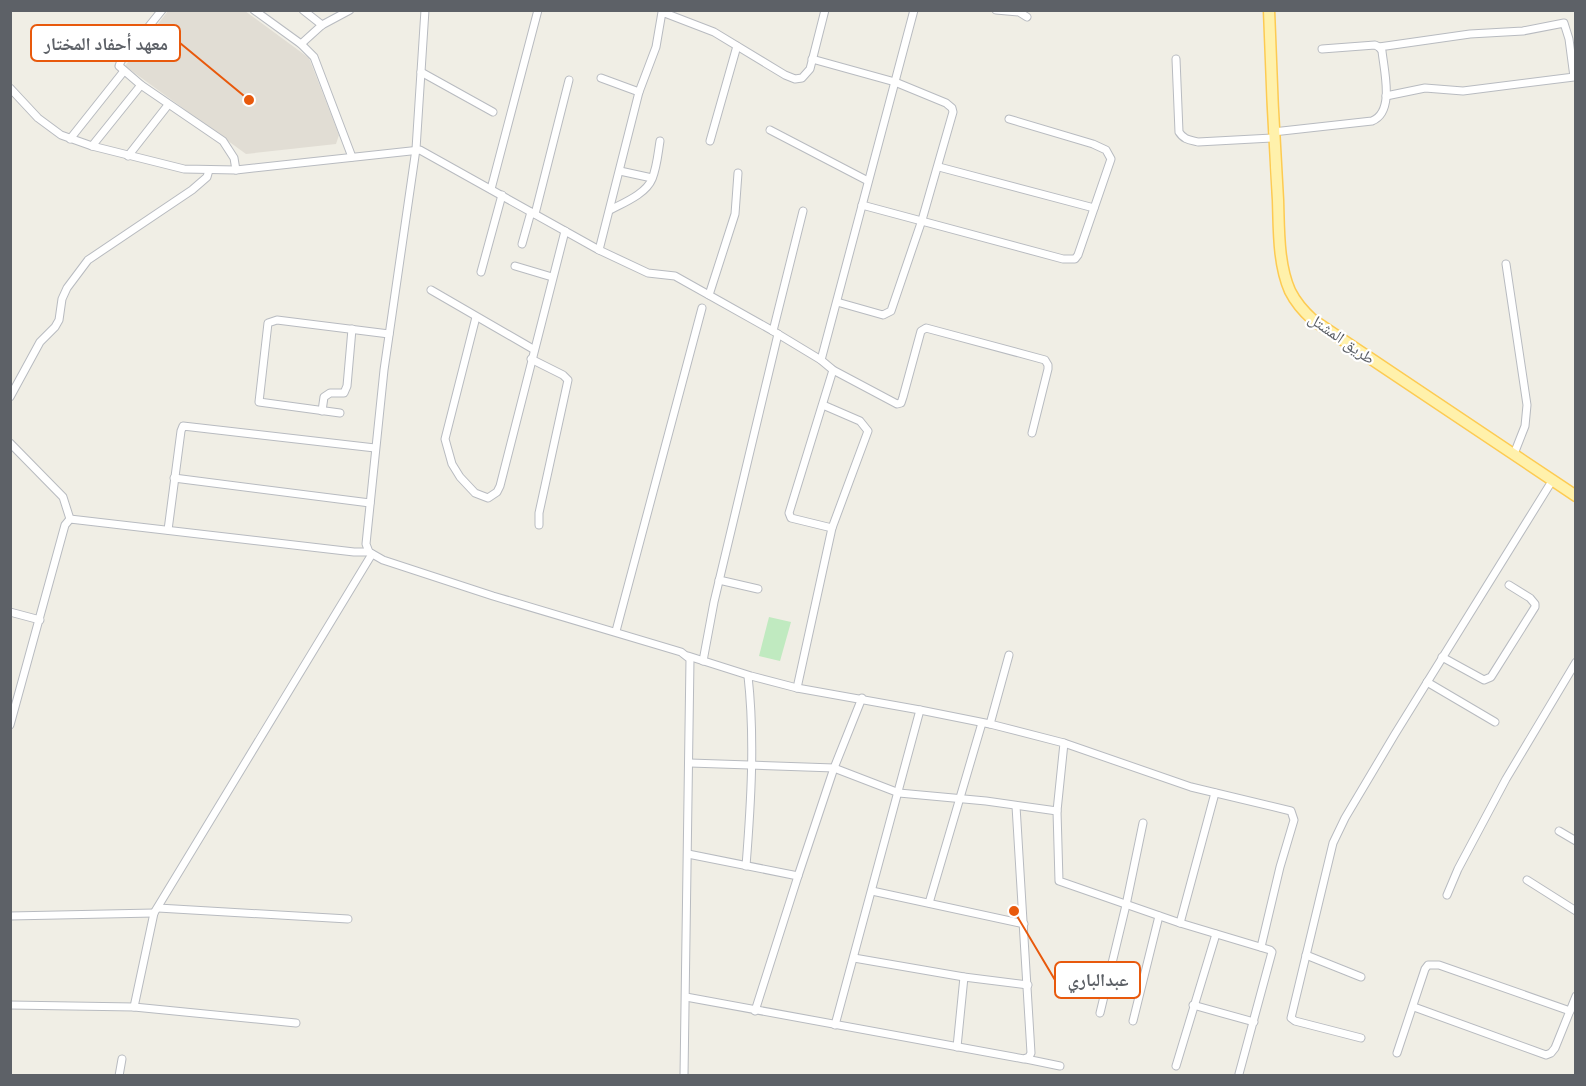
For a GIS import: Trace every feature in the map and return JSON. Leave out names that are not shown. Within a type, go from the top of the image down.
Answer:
[{"type":"main road","name":"طريق المشتل","points":[[1269,10],[1273,135],[1280,236],[1284,272],[1289,290],[1300,308],[1313,320],[1575,496]]},
{"type":"street","points":[[162,10],[119,66],[168,105],[223,141],[234,158],[236,170]]},
{"type":"street","points":[[255,10],[301,44],[316,62],[352,157]]},
{"type":"street","points":[[303,10],[322,25]]},
{"type":"street","points":[[301,44],[322,25],[350,10]]},
{"type":"street","points":[[134,1007],[156,910],[371,553],[366,538],[389,334],[416,149],[425,10]]},
{"type":"street","points":[[490,189],[538,10]]},
{"type":"street","points":[[599,250],[639,92],[656,47],[659,11],[714,32],[795,79],[807,74],[825,10]]},
{"type":"street","points":[[821,360],[914,10]]},
{"type":"street","points":[[996,10],[1019,12],[1027,17]]},
{"type":"street","points":[[1322,49],[1379,47],[1470,34],[1523,32],[1564,23],[1569,39],[1574,77],[1463,91],[1425,88],[1386,96]]},
{"type":"street","points":[[710,141],[737,46]]},
{"type":"street","points":[[1176,59],[1179,132],[1186,140],[1198,142],[1273,135],[1372,121],[1382,115],[1385,109],[1382,51],[1379,47]]},
{"type":"street","points":[[813,59],[895,82],[946,103],[952,108],[939,167],[891,311],[882,315],[837,302]]},
{"type":"street","points":[[70,139],[124,71]]},
{"type":"street","points":[[421,72],[493,112]]},
{"type":"street","points":[[601,78],[639,92]]},
{"type":"street","points":[[522,244],[533,213],[568,80]]},
{"type":"street","points":[[93,146],[141,85]]},
{"type":"street","points":[[10,88],[38,118],[54,131],[70,139],[176,168],[236,170],[416,149],[425,152],[599,250],[648,273],[672,274],[891,402],[901,403],[921,331],[926,328],[1045,360],[1048,369],[1032,433]]},
{"type":"street","points":[[128,156],[168,105]]},
{"type":"street","points":[[862,205],[1071,260],[1078,255],[1111,159],[1106,150],[1074,137],[1009,119]]},
{"type":"street","points":[[770,130],[868,181]]},
{"type":"street","points":[[609,210],[639,193],[652,178],[660,141]]},
{"type":"street","points":[[939,167],[1094,208]]},
{"type":"street","points":[[10,397],[40,342],[55,327],[61,314],[63,294],[88,260],[192,190],[207,177],[209,170]]},
{"type":"street","points":[[620,171],[652,178]]},
{"type":"street","points":[[709,295],[735,214],[738,173]]},
{"type":"street","points":[[481,272],[502,195]]},
{"type":"street","points":[[703,661],[719,580],[803,211]]},
{"type":"street","points":[[476,317],[445,439],[452,465],[460,477],[479,496],[488,498],[494,496],[500,486],[533,349],[565,231]]},
{"type":"street","points":[[1506,264],[1527,405],[1525,426],[1514,454]]},
{"type":"street","points":[[515,266],[552,278]]},
{"type":"street","points":[[431,290],[533,349]]},
{"type":"street","points":[[616,631],[702,308]]},
{"type":"street","points":[[340,413],[259,402],[268,323],[278,320],[389,334]]},
{"type":"street","points":[[321,411],[324,397],[330,393],[344,393],[352,329]]},
{"type":"street","points":[[531,359],[563,375],[568,380],[539,513],[539,525]]},
{"type":"street","points":[[832,528],[791,518],[789,513],[833,370]]},
{"type":"street","points":[[797,688],[832,528],[868,431],[860,421],[823,405]]},
{"type":"street","points":[[168,530],[183,426],[375,448]]},
{"type":"street","points":[[10,443],[63,497],[70,519],[65,525],[10,725]]},
{"type":"street","points":[[174,478],[370,503]]},
{"type":"street","points":[[1361,1038],[1292,1020],[1291,1013],[1333,843],[1442,657],[1552,481]]},
{"type":"street","points":[[70,519],[371,553],[383,560],[493,596],[616,631],[748,676],[797,688],[920,710],[1064,743],[1191,788],[1288,809],[1293,814],[1294,820],[1261,947]]},
{"type":"street","points":[[719,580],[758,589]]},
{"type":"street","points":[[1442,657],[1484,680],[1491,677],[1535,604],[1530,598],[1509,585]]},
{"type":"street","points":[[10,612],[40,620]]},
{"type":"street","points":[[929,903],[958,799],[1009,655]]},
{"type":"street","points":[[684,1076],[690,763],[690,659],[688,656]]},
{"type":"street","points":[[1447,896],[1458,869],[1506,779],[1575,662]]},
{"type":"street","points":[[746,866],[750,766],[748,676]]},
{"type":"street","points":[[1427,682],[1496,722]]},
{"type":"street","points":[[10,692],[19,695]]},
{"type":"street","points":[[755,1011],[834,768],[862,698]]},
{"type":"street","points":[[835,1025],[920,710]]},
{"type":"street","points":[[1064,743],[1057,812],[1059,881],[1180,923],[1270,950],[1273,955],[1239,1074]]},
{"type":"street","points":[[690,763],[834,768],[899,793],[1057,812]]},
{"type":"street","points":[[1180,923],[1215,793]]},
{"type":"street","points":[[1016,806],[1031,1053],[1024,1059]]},
{"type":"street","points":[[1100,1013],[1143,824]]},
{"type":"street","points":[[1559,831],[1575,841]]},
{"type":"street","points":[[688,854],[798,876]]},
{"type":"street","points":[[1527,880],[1575,910]]},
{"type":"street","points":[[872,891],[1024,924]]},
{"type":"street","points":[[10,916],[156,910],[348,919]]},
{"type":"street","points":[[1133,1021],[1159,916]]},
{"type":"street","points":[[1176,1066],[1216,934]]},
{"type":"street","points":[[1306,955],[1361,977]]},
{"type":"street","points":[[854,958],[964,977],[1028,985]]},
{"type":"street","points":[[1397,1053],[1425,969],[1433,963],[1570,1011]]},
{"type":"street","points":[[957,1047],[964,977]]},
{"type":"street","points":[[686,997],[1060,1066]]},
{"type":"street","points":[[1414,1007],[1546,1055],[1555,1048],[1575,997]]},
{"type":"street","points":[[10,1005],[134,1007],[296,1023]]},
{"type":"street","points":[[1193,1005],[1254,1022]]},
{"type":"street","points":[[120,1076],[122,1059]]},
{"type":"shaded area","points":[[168,11],[245,11],[309,58],[339,135],[336,144],[246,154],[125,66]]},
{"type":"green space","points":[[769,617],[791,622],[780,661],[759,656]]},
{"type":"place","name":"معهد أحفاد المختار","points":[[249,100]]},
{"type":"place","name":"عبدالباري","points":[[1014,911]]}]
